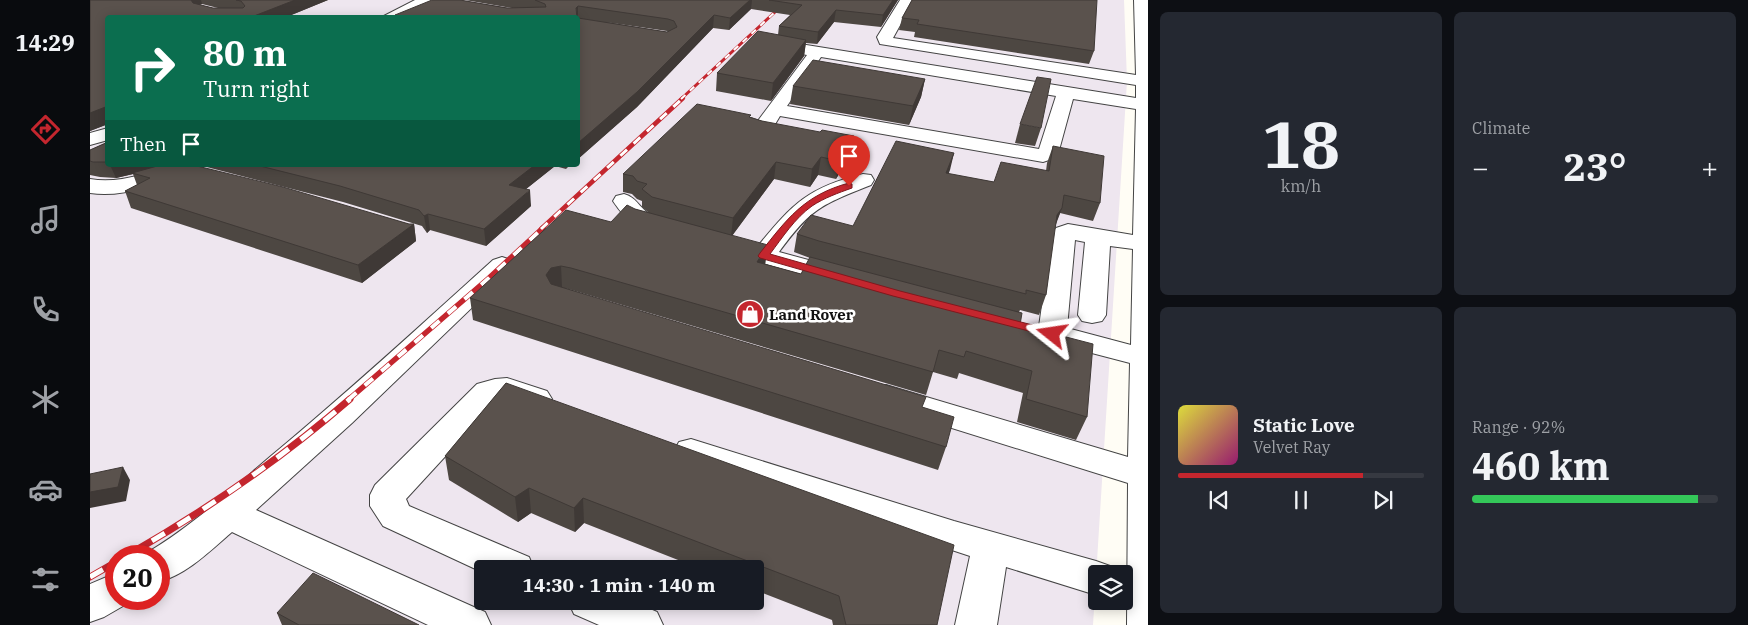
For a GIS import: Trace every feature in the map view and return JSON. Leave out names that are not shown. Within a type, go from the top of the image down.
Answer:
[{"type":"street","points":[[394,15],[426,0],[519,15]]},
{"type":"street","points":[[907,0],[885,37],[885,41],[1145,93]]},
{"type":"street","points":[[1140,602],[1145,475],[1146,358],[1145,36],[1141,0]]},
{"type":"street","points":[[759,42],[1066,93],[1145,93]]},
{"type":"street","points":[[760,130],[817,52]]},
{"type":"street","points":[[776,110],[1043,156],[1048,154],[1066,93]]},
{"type":"street","points":[[90,139],[105,135]]},
{"type":"street","points":[[90,159],[105,153]]},
{"type":"street","points":[[90,186],[106,188],[132,184],[180,171],[194,172]]},
{"type":"street","points":[[763,256],[790,222],[807,205],[820,197],[863,180]]},
{"type":"street","points":[[624,200],[634,216],[643,222],[680,232]]},
{"type":"street","points":[[1052,334],[1064,233],[1068,231],[1146,244]]},
{"type":"street","points":[[1092,315],[1098,237]]},
{"type":"street","points":[[708,240],[858,282]]},
{"type":"street","points":[[170,559],[228,514],[341,415],[502,265]]},
{"type":"street","points":[[1025,327],[1146,358]]},
{"type":"street","points":[[855,386],[1145,475]]},
{"type":"street","points":[[495,560],[396,516],[388,506],[388,495],[488,391],[498,387],[506,388],[568,410]]},
{"type":"street","points":[[661,441],[1088,576]]},
{"type":"street","points":[[228,514],[470,625]]},
{"type":"street","points":[[976,625],[991,546]]},
{"type":"street","points":[[90,604],[105,596]]},
{"type":"street","points":[[608,610],[642,625]]},
{"type":"shaded area","points":[[90,0],[1124,0],[1127,81],[1097,565],[1088,565],[1088,610],[1094,610],[1093,625],[90,625]]},
{"type":"building","points":[[90,0],[191,0],[193,3],[213,8],[243,8],[245,6],[241,1],[236,0],[295,0],[257,15],[105,15],[105,107],[90,113]]},
{"type":"building","points":[[432,0],[460,0],[507,8],[546,7],[545,4],[535,0],[750,0],[730,18],[714,15],[637,92],[580,141],[580,18],[667,32],[677,27],[674,21],[578,6],[576,8],[577,15],[395,15]]},
{"type":"building","points":[[769,0],[893,0],[883,15],[836,10],[818,32],[779,26],[802,5]]},
{"type":"building","points":[[912,0],[1097,0],[1094,51],[917,24],[919,20],[902,18]]},
{"type":"building","points":[[758,31],[806,40],[773,83],[717,73]]},
{"type":"building","points":[[813,60],[925,79],[913,106],[793,86]]},
{"type":"building","points":[[1037,77],[1051,79],[1041,128],[1020,124]]},
{"type":"building","points":[[697,104],[751,115],[749,117],[762,121],[820,132],[822,130],[854,136],[839,161],[821,157],[812,169],[776,162],[733,218],[652,197],[642,189],[647,184],[637,181],[633,176],[623,174]]},
{"type":"building","points":[[896,141],[954,153],[946,173],[994,182],[1001,162],[1049,171],[1053,146],[1104,156],[1100,203],[1064,195],[1062,208],[1057,215],[1046,295],[1026,290],[1026,294],[797,234],[811,215],[853,226]]},
{"type":"building","points":[[105,143],[105,162],[90,161],[90,150]]},
{"type":"building","points":[[154,167],[201,167],[283,187],[414,224],[358,265],[125,191],[150,178],[132,173]]},
{"type":"building","points":[[264,167],[532,167],[509,185],[530,190],[484,229],[428,214],[424,216],[419,210],[340,186]]},
{"type":"building","points":[[627,205],[635,209],[768,245],[757,262],[801,274],[810,257],[1022,313],[1020,325],[1093,344],[1087,417],[1026,399],[1032,371],[966,351],[964,357],[939,350],[933,372],[571,268],[561,266],[551,268],[546,275],[551,284],[926,397],[922,407],[954,417],[946,447],[470,298],[566,210],[611,222]]},
{"type":"building","points":[[506,383],[954,545],[937,625],[846,625],[839,596],[764,567],[764,560],[745,560],[583,498],[574,508],[529,488],[515,497],[445,456]]},
{"type":"building","points":[[123,467],[118,487],[90,492],[90,474]]},
{"type":"building","points":[[313,573],[419,625],[299,625],[277,613]]},
{"type":"railway","points":[[681,99],[788,0]]},
{"type":"railway","points":[[541,229],[683,98]]},
{"type":"railway","points":[[348,400],[489,278],[543,228]]},
{"type":"railway","points":[[145,545],[242,483],[297,443],[350,399]]},
{"type":"railway","points":[[90,577],[105,568]]},
{"type":"place","name":"Land Rover","points":[[750,314]]},
{"type":"route","points":[[849,186],[820,197],[807,205],[790,222],[763,256],[1052,334]]}]
